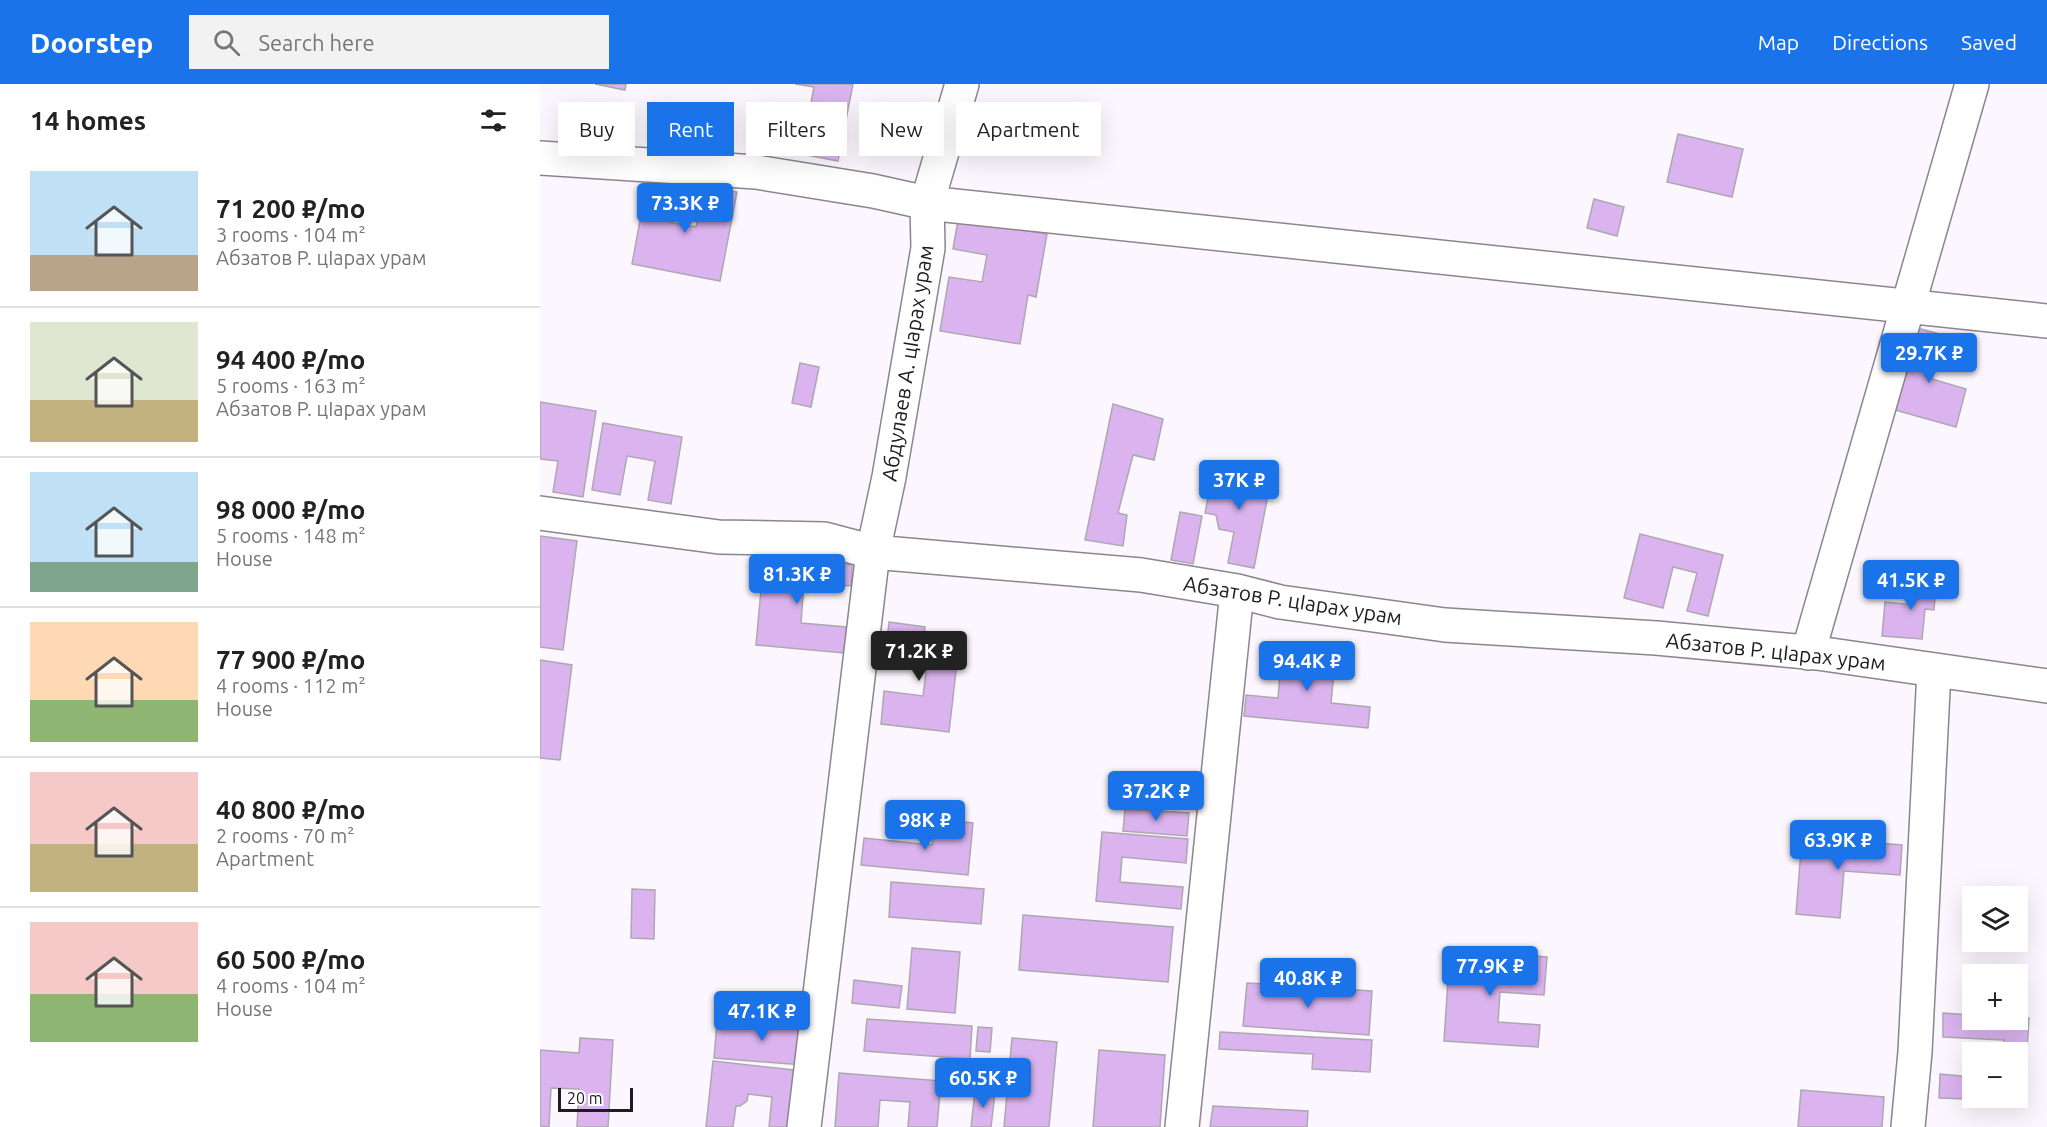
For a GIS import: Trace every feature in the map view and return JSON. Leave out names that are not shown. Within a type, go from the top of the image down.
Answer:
[{"type":"street","name":"Абдулаев А. цIарах урам","points":[[804,1127],[873,552],[889,477],[928,248],[927,202],[962,84]]},
{"type":"street","points":[[1809,652],[1972,84]]},
{"type":"street","points":[[540,158],[756,172],[927,202],[2047,321]]},
{"type":"street","name":"Абзатов Р. цIарах урам","points":[[540,513],[719,537],[824,539],[873,552],[1141,575],[1237,591],[1280,602],[1445,625],[1656,638],[1809,652],[2047,686]]},
{"type":"street","points":[[1182,1127],[1237,591]]},
{"type":"street","points":[[1908,1127],[1915,1052],[1934,670]]},
{"type":"building","points":[[595,84],[626,84],[625,90]]},
{"type":"building","points":[[795,84],[853,84],[847,115],[847,102],[811,102],[814,87]]},
{"type":"building","points":[[1678,134],[1743,149],[1732,197],[1667,182]]},
{"type":"building","points":[[812,156],[839,156],[838,161]]},
{"type":"building","points":[[647,183],[674,189],[668,222],[696,227],[704,186],[737,192],[720,281],[632,264]]},
{"type":"building","points":[[1594,199],[1624,207],[1617,236],[1587,228]]},
{"type":"building","points":[[958,220],[1047,234],[1036,297],[1028,295],[1020,344],[940,331],[949,277],[982,282],[987,255],[953,249]]},
{"type":"building","points":[[1917,328],[1944,335],[1932,379],[1966,389],[1956,427],[1895,410]]},
{"type":"building","points":[[800,363],[819,367],[811,407],[792,403]]},
{"type":"building","points":[[540,402],[596,411],[583,497],[553,492],[558,461],[540,459]]},
{"type":"building","points":[[1113,404],[1163,419],[1154,460],[1133,455],[1118,513],[1127,515],[1123,546],[1085,540]]},
{"type":"building","points":[[603,423],[682,437],[671,504],[648,500],[655,461],[627,456],[620,495],[592,490]]},
{"type":"building","points":[[1214,468],[1271,479],[1254,568],[1228,563],[1234,532],[1219,529],[1216,515],[1205,513]]},
{"type":"building","points":[[1180,512],[1202,516],[1193,564],[1171,560]]},
{"type":"building","points":[[1640,534],[1723,555],[1708,616],[1687,611],[1697,573],[1673,567],[1663,608],[1624,598]]},
{"type":"building","points":[[540,536],[577,541],[563,650],[540,647]]},
{"type":"building","points":[[764,557],[852,565],[851,586],[804,582],[801,623],[847,627],[844,653],[756,645]]},
{"type":"building","points":[[1918,572],[1937,573],[1934,610],[1925,609],[1922,639],[1882,636],[1885,602],[1915,605]]},
{"type":"building","points":[[889,622],[925,627],[922,649],[958,654],[949,732],[881,724],[884,691],[923,696],[926,671],[884,666]]},
{"type":"building","points":[[1282,646],[1336,651],[1331,703],[1370,707],[1368,728],[1244,716],[1246,695],[1278,698]]},
{"type":"building","points":[[540,660],[572,665],[560,760],[540,758]]},
{"type":"building","points":[[1125,809],[1189,813],[1187,836],[1123,831]]},
{"type":"building","points":[[935,819],[973,823],[968,875],[861,865],[864,838],[932,845]]},
{"type":"building","points":[[1102,832],[1188,839],[1186,863],[1122,857],[1120,882],[1183,887],[1181,909],[1096,901]]},
{"type":"building","points":[[1802,837],[1902,845],[1900,875],[1844,871],[1840,918],[1796,914]]},
{"type":"building","points":[[891,882],[984,889],[981,924],[889,917]]},
{"type":"building","points":[[632,889],[655,890],[654,939],[631,938]]},
{"type":"building","points":[[1023,915],[1173,927],[1168,982],[1019,970]]},
{"type":"building","points":[[912,948],[960,952],[955,1013],[907,1009]]},
{"type":"building","points":[[1450,950],[1547,957],[1544,995],[1500,992],[1498,1022],[1540,1025],[1538,1047],[1444,1041]]},
{"type":"building","points":[[854,980],[902,986],[899,1008],[852,1003]]},
{"type":"building","points":[[1247,983],[1372,991],[1369,1035],[1243,1026]]},
{"type":"building","points":[[1943,1013],[1962,1014],[1962,1030],[2028,1030],[2029,1018],[2028,1042],[1943,1037]]},
{"type":"building","points":[[788,1016],[807,1017],[803,1065],[714,1058],[717,1022],[788,1028]]},
{"type":"building","points":[[867,1019],[972,1026],[970,1059],[864,1051]]},
{"type":"building","points":[[978,1027],[992,1028],[990,1052],[976,1051]]},
{"type":"building","points":[[1220,1032],[1372,1040],[1370,1072],[1312,1069],[1313,1054],[1219,1049]]},
{"type":"building","points":[[580,1038],[613,1040],[608,1127],[577,1127],[579,1089],[551,1088],[549,1127],[540,1126],[540,1050],[579,1053]]},
{"type":"building","points":[[1012,1038],[1057,1042],[1049,1127],[1004,1127]]},
{"type":"building","points":[[1099,1050],[1165,1055],[1160,1127],[1093,1127]]},
{"type":"building","points":[[713,1061],[803,1071],[797,1127],[769,1127],[772,1097],[748,1094],[747,1101],[736,1106],[733,1127],[706,1127]]},
{"type":"building","points":[[839,1073],[941,1081],[937,1127],[908,1127],[910,1102],[880,1100],[878,1127],[835,1127]]},
{"type":"building","points":[[1940,1074],[1962,1076],[1962,1099],[1939,1098]]},
{"type":"building","points":[[1801,1090],[1884,1097],[1882,1127],[1798,1127]]},
{"type":"building","points":[[975,1091],[995,1093],[991,1127],[971,1127]]},
{"type":"building","points":[[1213,1106],[1308,1111],[1307,1127],[1210,1127]]}]
